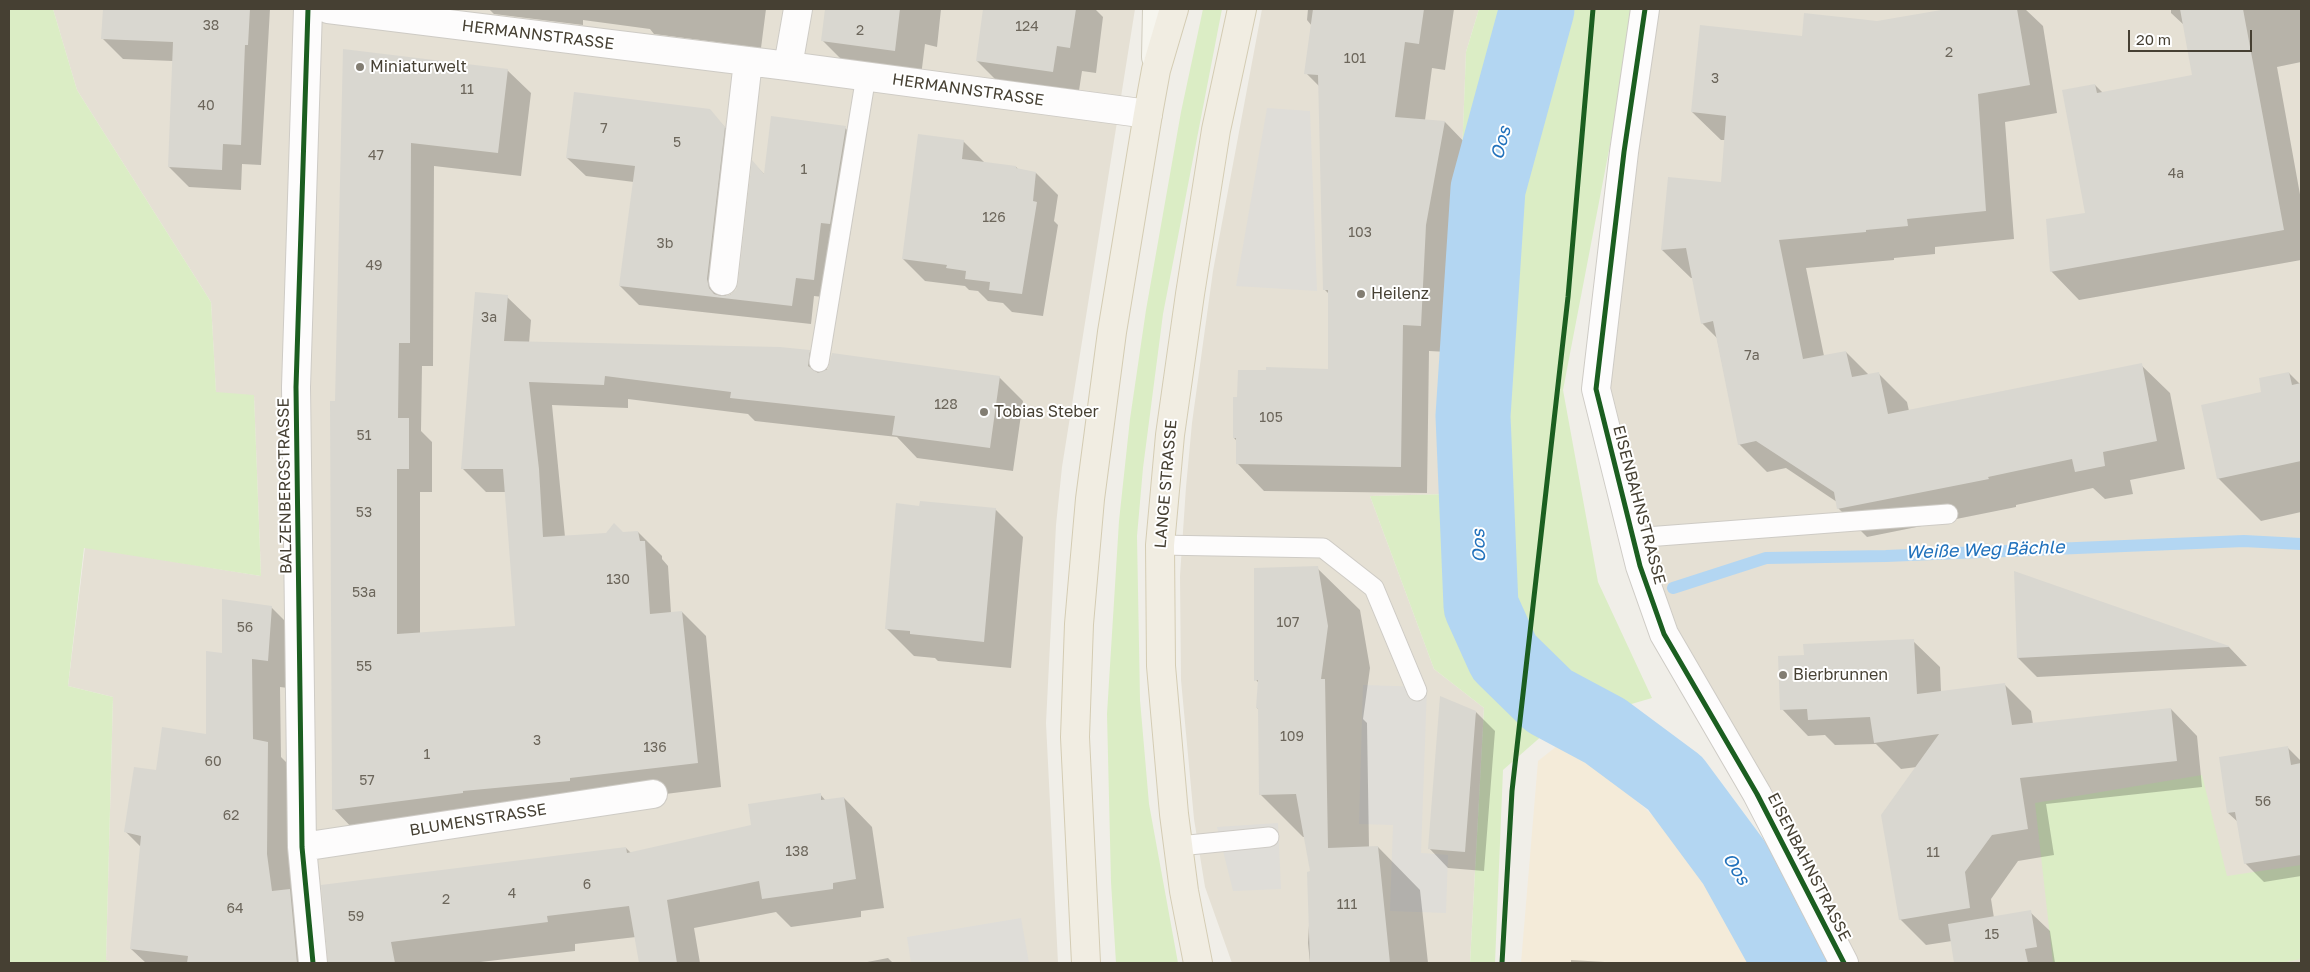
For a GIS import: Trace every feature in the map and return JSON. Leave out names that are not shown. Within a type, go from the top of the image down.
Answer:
[{"type":"main road","points":[[1156,70],[1157,9]]},
{"type":"main road","points":[[1086,963],[1075,737],[1079,624],[1090,499],[1112,332],[1148,114],[1156,70],[1174,9]]},
{"type":"main road","name":"LANGE STRASSE","points":[[1198,963],[1184,891],[1161,666],[1160,545],[1170,435],[1190,294],[1216,130],[1242,9]]},
{"type":"street","name":"BALZENBERGSTRASSE","points":[[308,9],[296,387],[302,847],[313,963]]},
{"type":"street","name":"HERMANNSTRASSE","points":[[328,9],[788,66],[1148,114]]},
{"type":"street","points":[[788,66],[798,9]]},
{"type":"street","name":"EISENBAHNSTRASSE","points":[[1645,9],[1624,152],[1596,389],[1640,566],[1664,634],[1757,794],[1844,963]]},
{"type":"street","points":[[723,281],[748,61]]},
{"type":"street","name":"BLUMENSTRASSE","points":[[302,847],[653,794]]},
{"type":"lane","points":[[819,362],[866,76]]},
{"type":"lane","points":[[1633,538],[1948,514]]},
{"type":"lane","points":[[1160,545],[1323,548],[1374,588],[1416,691]]},
{"type":"lane","points":[[1179,846],[1269,837]]},
{"type":"shaded area","points":[[53,9],[1135,9],[1062,467],[1056,525],[1046,723],[1058,963],[113,963],[106,960],[113,697],[68,686],[85,547],[261,576],[254,396],[216,393],[211,302],[77,90]]},
{"type":"shaded area","points":[[1262,9],[1479,9],[1466,52],[1449,494],[1370,496],[1434,669],[1484,708],[1470,963],[1232,963],[1205,887],[1194,819],[1181,680],[1180,576],[1192,423],[1213,271]]},
{"type":"shaded area","points":[[1648,9],[2301,9],[2301,963],[1844,963],[1664,634],[1596,389]]},
{"type":"shaded area","points":[[1267,108],[1310,111],[1317,291],[1236,286]]},
{"type":"shaded area","points":[[1363,685],[1427,687],[1421,853],[1448,855],[1446,913],[1390,911],[1393,825],[1359,824]]},
{"type":"shaded area","points":[[1567,738],[1715,872],[1770,963],[1521,963],[1538,761]]},
{"type":"shaded area","points":[[1278,823],[1281,889],[1233,891],[1217,827]]},
{"type":"shaded area","points":[[1021,918],[1029,963],[911,963],[907,937]]},
{"type":"green space","points":[[9,9],[53,9],[77,90],[211,302],[216,392],[254,395],[261,576],[84,548],[68,686],[113,697],[106,960],[113,963],[9,963]]},
{"type":"green space","points":[[1203,9],[1222,9],[1163,314],[1143,468],[1137,536],[1140,700],[1149,804],[1178,963],[1116,963],[1111,882],[1107,714],[1119,521],[1130,419],[1146,310],[1181,112]]},
{"type":"green space","points":[[1479,9],[1636,9],[1563,390],[1598,582],[1652,698],[1552,727],[1503,770],[1495,963],[1470,963],[1484,708],[1434,669],[1370,496],[1449,494],[1466,52]]},
{"type":"green space","points":[[2202,775],[2227,876],[2301,865],[2301,959],[2281,963],[2053,963],[2035,803]]},
{"type":"building","points":[[103,9],[250,9],[248,45],[245,45],[241,145],[223,144],[222,170],[168,167],[173,42],[101,39]]},
{"type":"building","points":[[825,9],[900,9],[895,51],[821,41]]},
{"type":"building","points":[[983,9],[1076,9],[1070,48],[1057,46],[1053,72],[976,61]]},
{"type":"building","points":[[1313,9],[1424,9],[1419,44],[1405,42],[1395,117],[1445,121],[1426,225],[1421,326],[1403,325],[1401,467],[1236,464],[1236,438],[1233,438],[1233,397],[1237,397],[1238,370],[1266,370],[1266,367],[1328,369],[1328,290],[1323,290],[1318,75],[1304,74]]},
{"type":"building","points":[[1947,9],[2017,9],[2030,85],[1978,94],[1986,211],[1907,219],[1908,226],[1866,230],[1866,232],[1779,240],[1803,359],[1846,351],[1852,377],[1879,372],[1888,414],[2142,363],[2157,441],[2103,452],[2105,466],[2075,472],[2072,459],[1988,477],[1989,479],[1837,509],[1834,492],[1756,441],[1738,445],[1713,321],[1701,324],[1686,248],[1661,250],[1668,177],[1721,182],[1726,116],[1691,112],[1700,25],[1802,36],[1804,13],[1877,21]]},
{"type":"building","points":[[2180,9],[2243,9],[2284,230],[2050,272],[2046,219],[2085,213],[2062,90],[2095,84],[2097,93],[2192,75]]},
{"type":"building","points":[[343,49],[508,69],[498,153],[411,143],[410,343],[399,343],[398,418],[409,418],[409,469],[397,469],[397,634],[515,626],[503,469],[461,469],[475,292],[508,295],[504,341],[780,347],[810,350],[808,366],[818,373],[828,369],[832,353],[1000,376],[990,448],[892,435],[895,416],[730,398],[731,392],[605,376],[604,385],[529,382],[539,469],[543,537],[606,533],[614,523],[623,532],[638,531],[640,541],[645,541],[650,614],[682,611],[698,763],[570,778],[570,781],[463,791],[463,793],[332,810],[330,401],[335,401]]},
{"type":"building","points":[[574,92],[710,109],[725,127],[707,279],[709,288],[714,294],[721,296],[730,295],[736,290],[738,283],[752,160],[764,174],[771,116],[846,126],[830,224],[821,223],[814,280],[796,278],[792,306],[619,286],[635,166],[566,158]]},
{"type":"building","points":[[918,134],[964,140],[962,159],[1016,166],[1016,168],[1036,172],[1033,201],[1037,202],[1022,294],[989,290],[990,282],[965,279],[966,271],[946,268],[947,265],[902,259]]},
{"type":"building","points":[[2289,372],[2292,385],[2301,383],[2301,461],[2217,479],[2201,405],[2261,392],[2259,378]]},
{"type":"building","points":[[920,501],[996,508],[984,642],[910,634],[910,631],[885,629],[896,503],[919,506]]},
{"type":"building","points":[[1318,566],[1328,626],[1321,679],[1325,679],[1328,848],[1378,846],[1390,963],[1310,963],[1307,872],[1310,871],[1296,794],[1259,795],[1258,708],[1256,708],[1258,680],[1254,681],[1254,568]]},
{"type":"building","points":[[2014,571],[2229,646],[2229,647],[2017,658]]},
{"type":"building","points":[[222,599],[272,606],[268,661],[252,659],[253,739],[268,742],[267,854],[272,891],[290,889],[297,963],[187,963],[188,956],[130,949],[141,836],[124,832],[134,767],[156,770],[162,727],[206,734],[206,651],[222,653]]},
{"type":"building","points":[[1914,639],[1917,694],[2005,683],[2012,725],[2171,708],[2177,761],[2020,778],[2028,829],[1992,835],[1965,872],[1970,908],[1899,920],[1881,815],[1939,734],[1874,743],[1870,717],[1808,720],[1807,709],[1780,710],[1778,656],[1804,655],[1803,644]]},
{"type":"building","points":[[1440,696],[1476,711],[1465,852],[1428,849]]},
{"type":"building","points":[[2288,746],[2291,765],[2301,763],[2301,855],[2244,864],[2235,812],[2227,813],[2219,757]]},
{"type":"building","points":[[821,793],[821,800],[844,797],[856,879],[833,883],[833,889],[762,899],[759,881],[667,900],[677,963],[639,963],[629,906],[547,916],[548,922],[391,942],[395,963],[328,963],[321,885],[626,847],[627,853],[751,825],[748,804]]},
{"type":"building","points":[[2031,910],[2037,947],[2025,949],[2028,963],[1954,963],[1948,924]]},
{"type":"waterway","name":"Oos","points":[[1537,9],[1488,189],[1473,416],[1481,606],[1504,657],[1549,701],[1605,731],[1675,783],[1735,864],[1790,963]]},
{"type":"waterway","name":"Weiße Weg Bächle","points":[[1673,588],[1766,558],[1886,556],[2244,541],[2301,544]]},
{"type":"cycle path","points":[[308,9],[296,387],[302,847],[313,963]]},
{"type":"cycle path","points":[[1502,963],[1512,791],[1568,297],[1593,9]]},
{"type":"cycle path","points":[[1645,9],[1624,152],[1596,389],[1640,566],[1664,634],[1757,794],[1844,963]]},
{"type":"place","name":"Miniaturwelt","points":[[360,67]]},
{"type":"place","name":"Heilenz","points":[[1361,294]]},
{"type":"place","name":"Tobias Steber","points":[[984,412]]},
{"type":"place","name":"Bierbrunnen","points":[[1783,675]]}]
